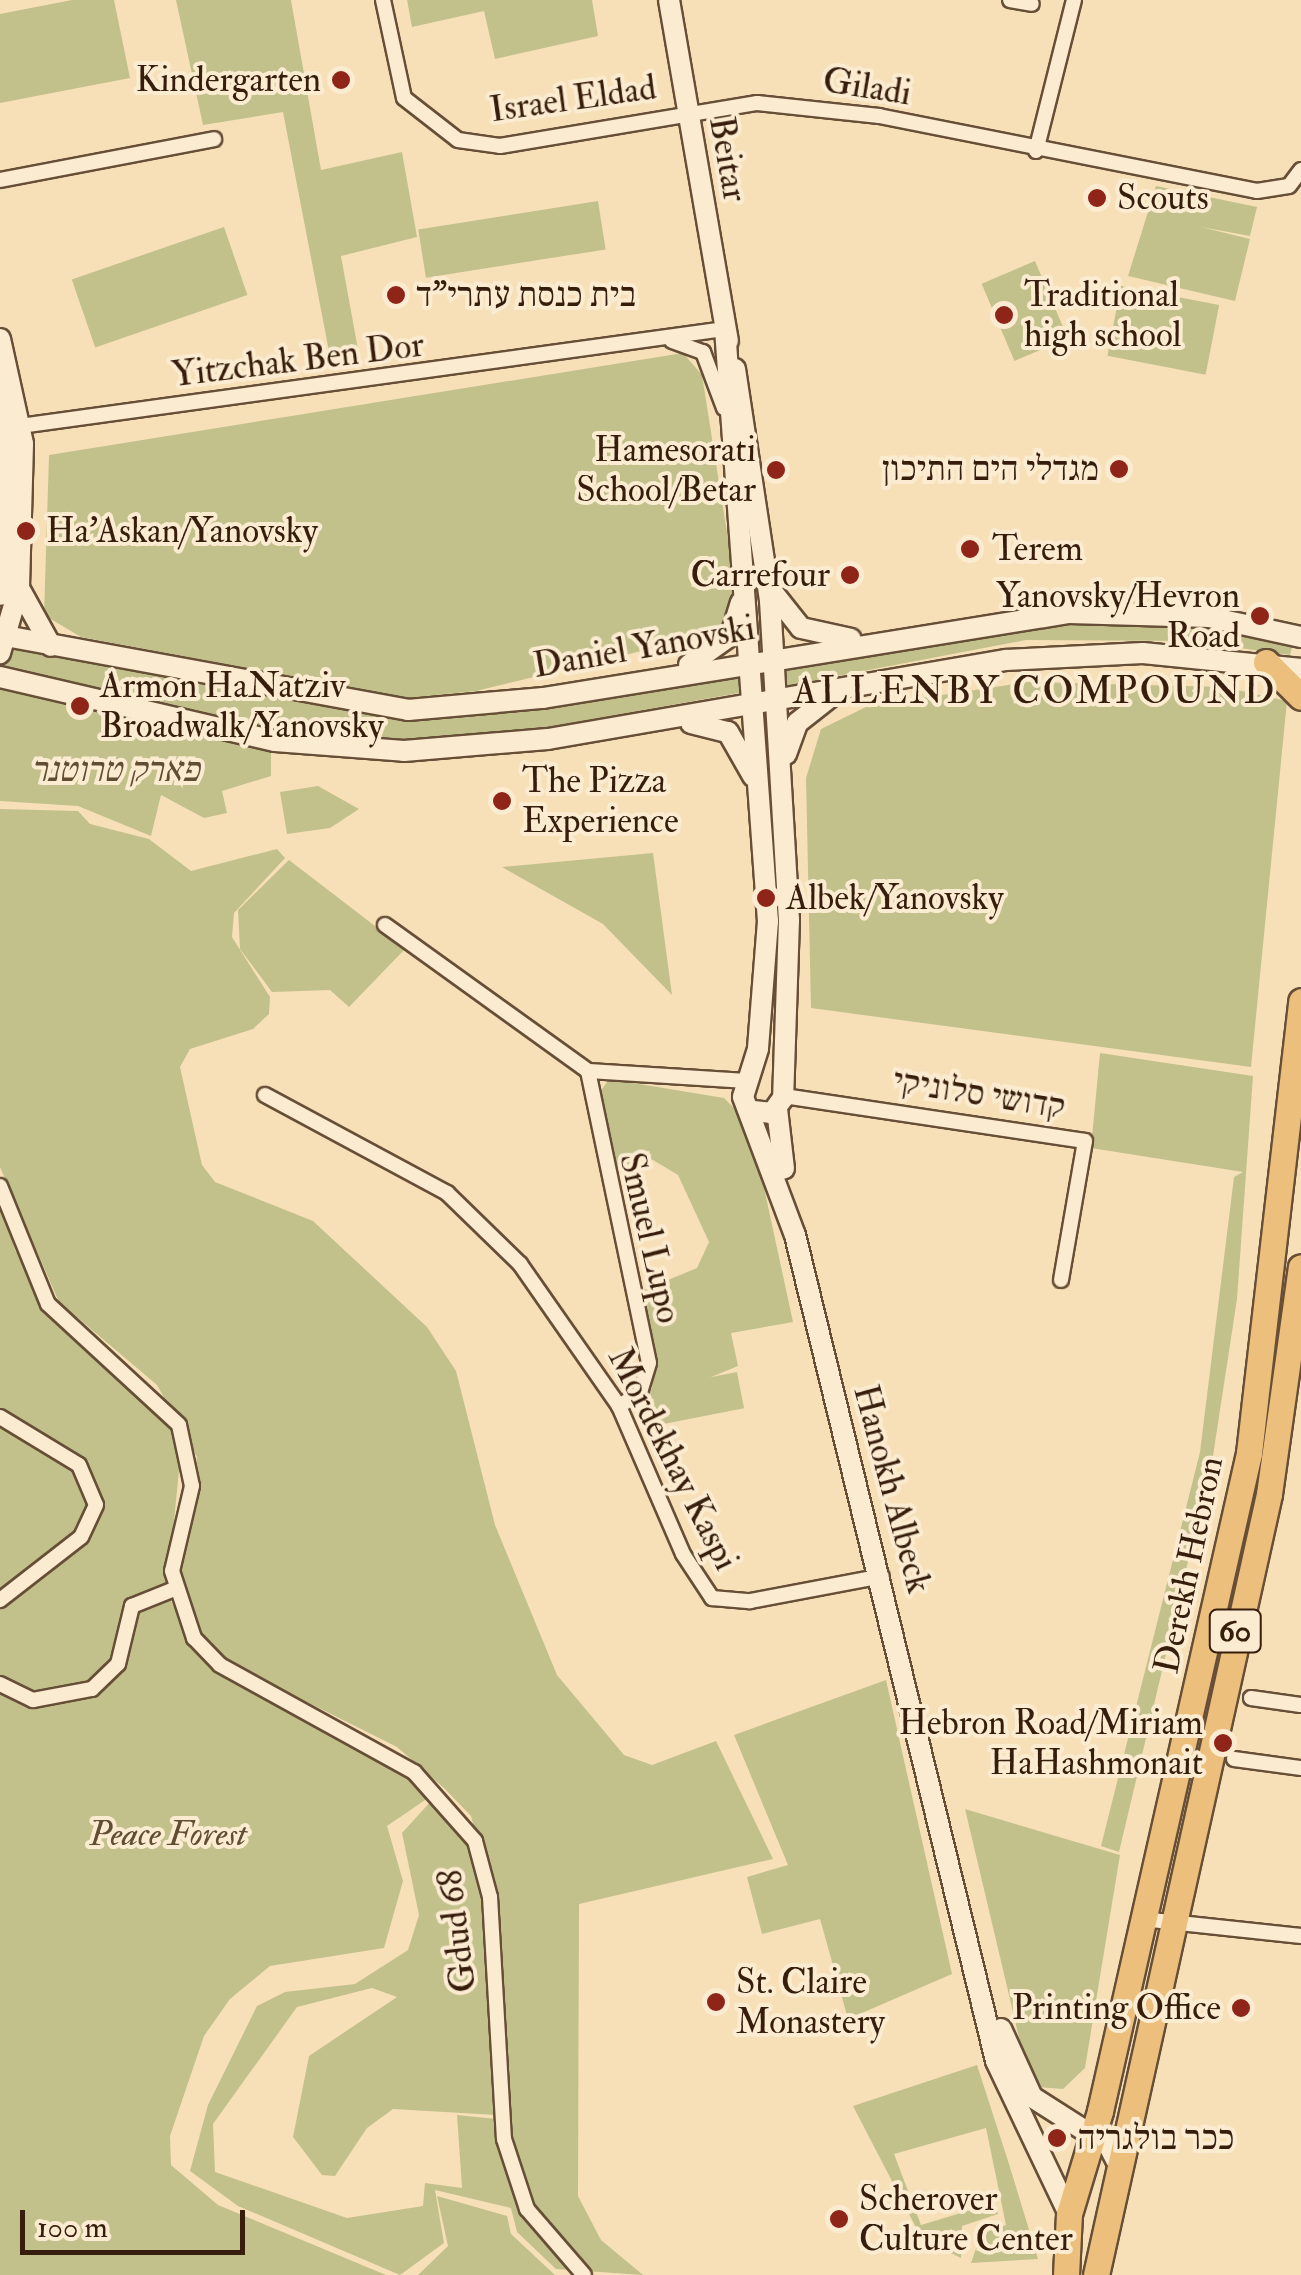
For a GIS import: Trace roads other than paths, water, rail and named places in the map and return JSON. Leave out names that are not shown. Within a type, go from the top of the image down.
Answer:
[{"type":"highway","points":[[1266,662],[1301,698]]},
{"type":"highway","name":"Derekh Hebron","points":[[1168,1925],[1268,1494],[1287,1337],[1301,1001]]},
{"type":"highway","name":"Derekh Hebron","points":[[1092,2136],[1301,1267]]},
{"type":"highway","name":"60","points":[[1096,2275],[1116,2160],[1168,1925]]},
{"type":"highway","name":"60","points":[[1064,2271],[1068,2214],[1092,2136]]},
{"type":"street","name":"Israel Eldad","points":[[383,0],[404,98],[458,140],[500,146],[687,112]]},
{"type":"street","name":"Beitar","points":[[669,0],[767,578],[775,658]]},
{"type":"street","points":[[1010,0],[1032,4]]},
{"type":"street","points":[[1036,151],[1074,0]]},
{"type":"street","name":"Giladi","points":[[687,112],[757,103],[832,110],[1257,191],[1289,186],[1301,170]]},
{"type":"street","points":[[0,180],[214,140]]},
{"type":"street","name":"Beitar","points":[[725,329],[727,421],[751,661]]},
{"type":"street","name":"Yitzchak Ben Dor","points":[[10,428],[725,329]]},
{"type":"street","points":[[0,339],[10,428],[9,591],[2,641]]},
{"type":"street","name":"Yitzchak Ben Dor","points":[[641,343],[703,352]]},
{"type":"street","name":"Beitar","points":[[703,352],[727,421]]},
{"type":"street","points":[[0,371],[10,428]]},
{"type":"street","points":[[767,578],[802,628],[873,642]]},
{"type":"street","points":[[651,679],[718,649],[739,617],[744,582]]},
{"type":"street","points":[[9,591],[51,646]]},
{"type":"street","name":"Daniel Yanovski","points":[[2,641],[51,646],[375,708],[455,708],[873,642],[1086,613],[1234,619],[1301,636]]},
{"type":"street","name":"Daniel Yanovski","points":[[0,677],[274,741],[352,750],[488,746],[648,723],[853,683],[1089,654],[1266,662],[1301,669]]},
{"type":"street","name":"Hanokh Albeck","points":[[775,658],[790,920],[781,1097],[794,1235]]},
{"type":"street","name":"Hanokh Albeck","points":[[751,661],[767,936],[749,1092],[794,1235],[882,1576],[996,2061],[1068,2214]]},
{"type":"street","points":[[783,806],[797,723],[853,683]]},
{"type":"street","points":[[648,723],[728,732],[760,798]]},
{"type":"street","points":[[385,925],[588,1071],[716,1085],[781,1097]]},
{"type":"street","name":"Smuel Lupo","points":[[588,1071],[649,1363],[640,1393],[619,1406]]},
{"type":"street","points":[[749,1092],[781,1097]]},
{"type":"street","name":"Mordekhay Kaspi","points":[[265,1094],[406,1166],[480,1221],[545,1295],[619,1406],[683,1554],[712,1598],[750,1601],[882,1576]]},
{"type":"street","name":"קדושי סלוניקי","points":[[781,1097],[1084,1141],[1061,1280]]},
{"type":"street","points":[[0,1186],[48,1304],[179,1426],[192,1486],[174,1589],[132,1606],[118,1664],[92,1689],[33,1700],[0,1684]]},
{"type":"street","points":[[0,1417],[79,1464],[96,1505],[80,1537],[0,1600]]},
{"type":"street","name":"Gdud 68","points":[[174,1589],[194,1638],[220,1665],[414,1772],[466,1825],[490,1897],[504,2138],[527,2209],[584,2275]]},
{"type":"street","points":[[1252,1698],[1301,1705]]},
{"type":"street","name":"Hanokh Albeck","points":[[926,1760],[939,1775],[1013,2067],[1044,2109],[1092,2136],[1116,2160]]},
{"type":"street","points":[[1234,1760],[1301,1768]]},
{"type":"street","points":[[1142,1919],[1168,1925],[1301,1936]]},
{"type":"place","name":"Kindergarten","points":[[341,80]]},
{"type":"place","name":"Scouts","points":[[1097,198]]},
{"type":"place","name":"בית כנסת עתרי\"ד","points":[[396,295]]},
{"type":"place","name":"Traditional high school","points":[[1004,315]]},
{"type":"place","name":"מגדלי הים התיכון","points":[[1119,469]]},
{"type":"place","name":"Hamesorati School/Betar","points":[[776,470]]},
{"type":"place","name":"Ha'Askan/Yanovsky","points":[[26,531]]},
{"type":"place","name":"Terem","points":[[970,549]]},
{"type":"place","name":"Carrefour","points":[[850,575]]},
{"type":"place","name":"Yanovsky/Hevron Road","points":[[1260,616]]},
{"type":"place","name":"Armon HaNatziv Broadwalk/Yanovsky","points":[[80,706]]},
{"type":"place","name":"The Pizza Experience","points":[[502,801]]},
{"type":"place","name":"Albek/Yanovsky","points":[[766,898]]},
{"type":"place","name":"Hebron Road/Miriam HaHashmonait","points":[[1223,1743]]},
{"type":"place","name":"St. Claire Monastery","points":[[716,2002]]},
{"type":"place","name":"Printing Office","points":[[1241,2008]]},
{"type":"place","name":"ככר בולגריה","points":[[1057,2138]]},
{"type":"place","name":"Scherover Culture Center","points":[[839,2219]]},
{"type":"district","name":"ALLENBY COMPOUND","points":[[1035,692]]},
{"type":"park label","name":"פארק טרוטנר","points":[[115,770]]},
{"type":"park label","name":"Peace Forest","points":[[168,1834]]}]
